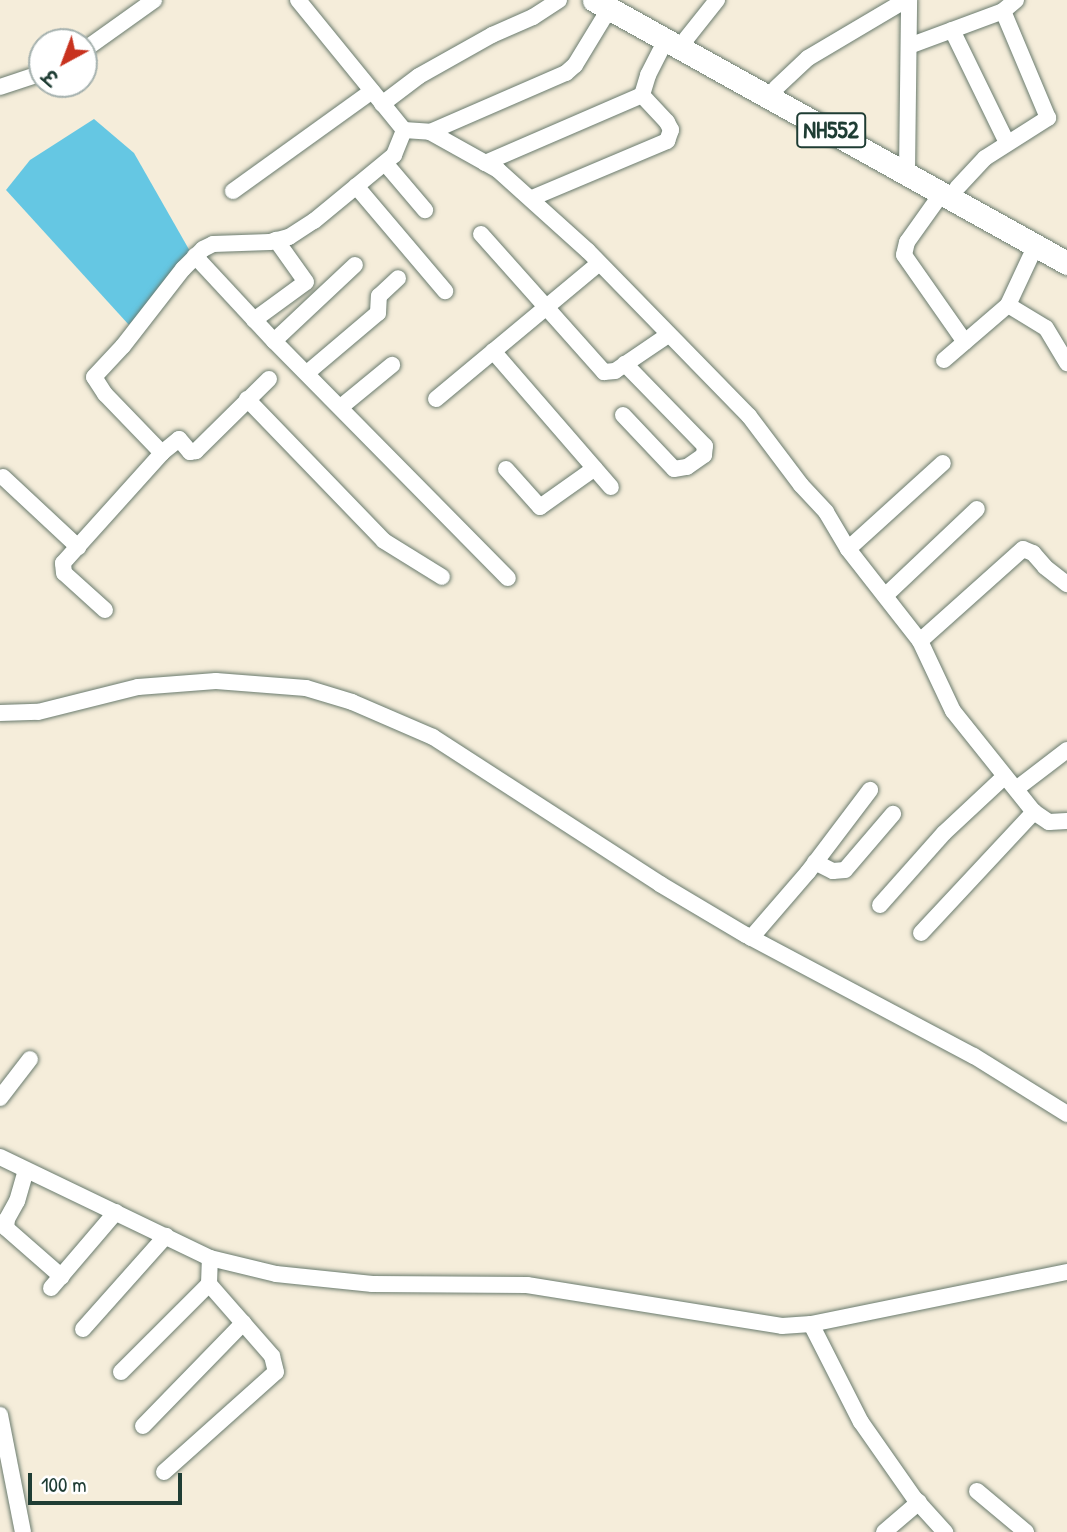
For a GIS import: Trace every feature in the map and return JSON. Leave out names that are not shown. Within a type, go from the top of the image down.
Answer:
[{"type":"highway","name":"NH552","points":[[606,3],[908,167]]},
{"type":"highway","name":"NH552","points":[[676,40],[776,88],[949,191],[1035,247],[1067,263]]},
{"type":"highway","name":"NH552","points":[[949,191],[1067,250]]},
{"type":"street","points":[[98,40],[154,0]]},
{"type":"street","points":[[298,0],[404,130],[430,132],[485,163],[532,198],[749,416],[801,485],[826,512],[848,549],[920,640],[953,711],[1034,812],[1049,822],[1067,821]]},
{"type":"street","points":[[233,191],[377,97],[492,35],[533,17],[559,0]]},
{"type":"street","points":[[485,163],[642,95],[648,75],[676,40],[717,0]]},
{"type":"street","points":[[776,88],[808,58],[908,0],[908,167]]},
{"type":"street","points":[[430,132],[566,74],[575,65],[606,3]]},
{"type":"street","points":[[909,46],[1010,5],[1048,114],[1046,121],[985,158],[949,191],[907,242],[904,255],[965,342]]},
{"type":"street","points":[[952,30],[1007,143]]},
{"type":"street","points":[[2,83],[28,76]]},
{"type":"street","points":[[532,198],[667,141],[671,130],[667,122],[642,95]]},
{"type":"street","points":[[162,453],[105,394],[94,377],[123,346],[195,256],[213,244],[289,237],[314,221],[394,155],[404,130]]},
{"type":"street","points":[[385,163],[425,210]]},
{"type":"street","points":[[356,187],[445,290]]},
{"type":"street","points":[[481,234],[548,306],[604,372],[615,371],[668,335]]},
{"type":"street","points":[[276,240],[306,282],[315,289],[318,299]]},
{"type":"street","points":[[944,360],[1008,305],[1035,247]]},
{"type":"street","points":[[195,256],[274,341],[342,406],[508,578]]},
{"type":"street","points":[[436,399],[599,263]]},
{"type":"street","points":[[274,341],[355,265]]},
{"type":"street","points":[[307,373],[378,313],[379,296],[398,278]]},
{"type":"street","points":[[254,320],[306,282]]},
{"type":"street","points":[[1008,305],[1046,328],[1067,363]]},
{"type":"street","points":[[493,351],[611,487]]},
{"type":"street","points":[[623,415],[674,469],[687,467],[704,455],[705,446],[625,364]]},
{"type":"street","points":[[342,406],[392,365]]},
{"type":"street","points":[[105,610],[62,569],[63,563],[162,453],[179,439],[191,452],[196,451],[269,379]]},
{"type":"street","points":[[247,399],[384,541],[442,577]]},
{"type":"street","points":[[848,549],[943,463]]},
{"type":"street","points":[[506,469],[540,507],[594,468]]},
{"type":"street","points":[[3,477],[78,547]]},
{"type":"street","points":[[886,595],[977,509]]},
{"type":"street","points":[[920,640],[1023,549],[1034,553],[1045,567],[1067,584]]},
{"type":"street","points":[[0,713],[38,712],[93,696],[164,684],[216,681],[306,688],[352,702],[433,737],[660,884],[751,938],[974,1056],[1067,1114]]},
{"type":"street","points":[[1016,789],[1067,750]]},
{"type":"street","points":[[880,905],[944,833],[1005,776]]},
{"type":"street","points":[[751,938],[815,862],[870,790]]},
{"type":"street","points":[[921,933],[1034,812]]},
{"type":"street","points":[[815,862],[833,871],[845,870],[894,814]]},
{"type":"street","points":[[0,1098],[30,1059]]},
{"type":"street","points":[[0,1157],[210,1258],[290,1276],[372,1284],[527,1285],[755,1324],[811,1324],[1067,1272]]},
{"type":"street","points":[[26,1170],[6,1228],[57,1282],[116,1212]]},
{"type":"street","points":[[83,1329],[166,1236]]},
{"type":"street","points":[[121,1372],[209,1284],[210,1258]]},
{"type":"street","points":[[164,1472],[276,1372],[272,1356],[209,1284]]},
{"type":"street","points":[[143,1426],[243,1323]]},
{"type":"street","points":[[811,1324],[861,1422],[919,1502],[945,1532]]},
{"type":"street","points":[[0,1416],[5,1470],[23,1532]]},
{"type":"street","points":[[977,1491],[1027,1532]]},
{"type":"street","points":[[884,1532],[919,1502]]},
{"type":"water","points":[[94,119],[134,153],[191,253],[129,325],[6,190],[30,160]]}]
